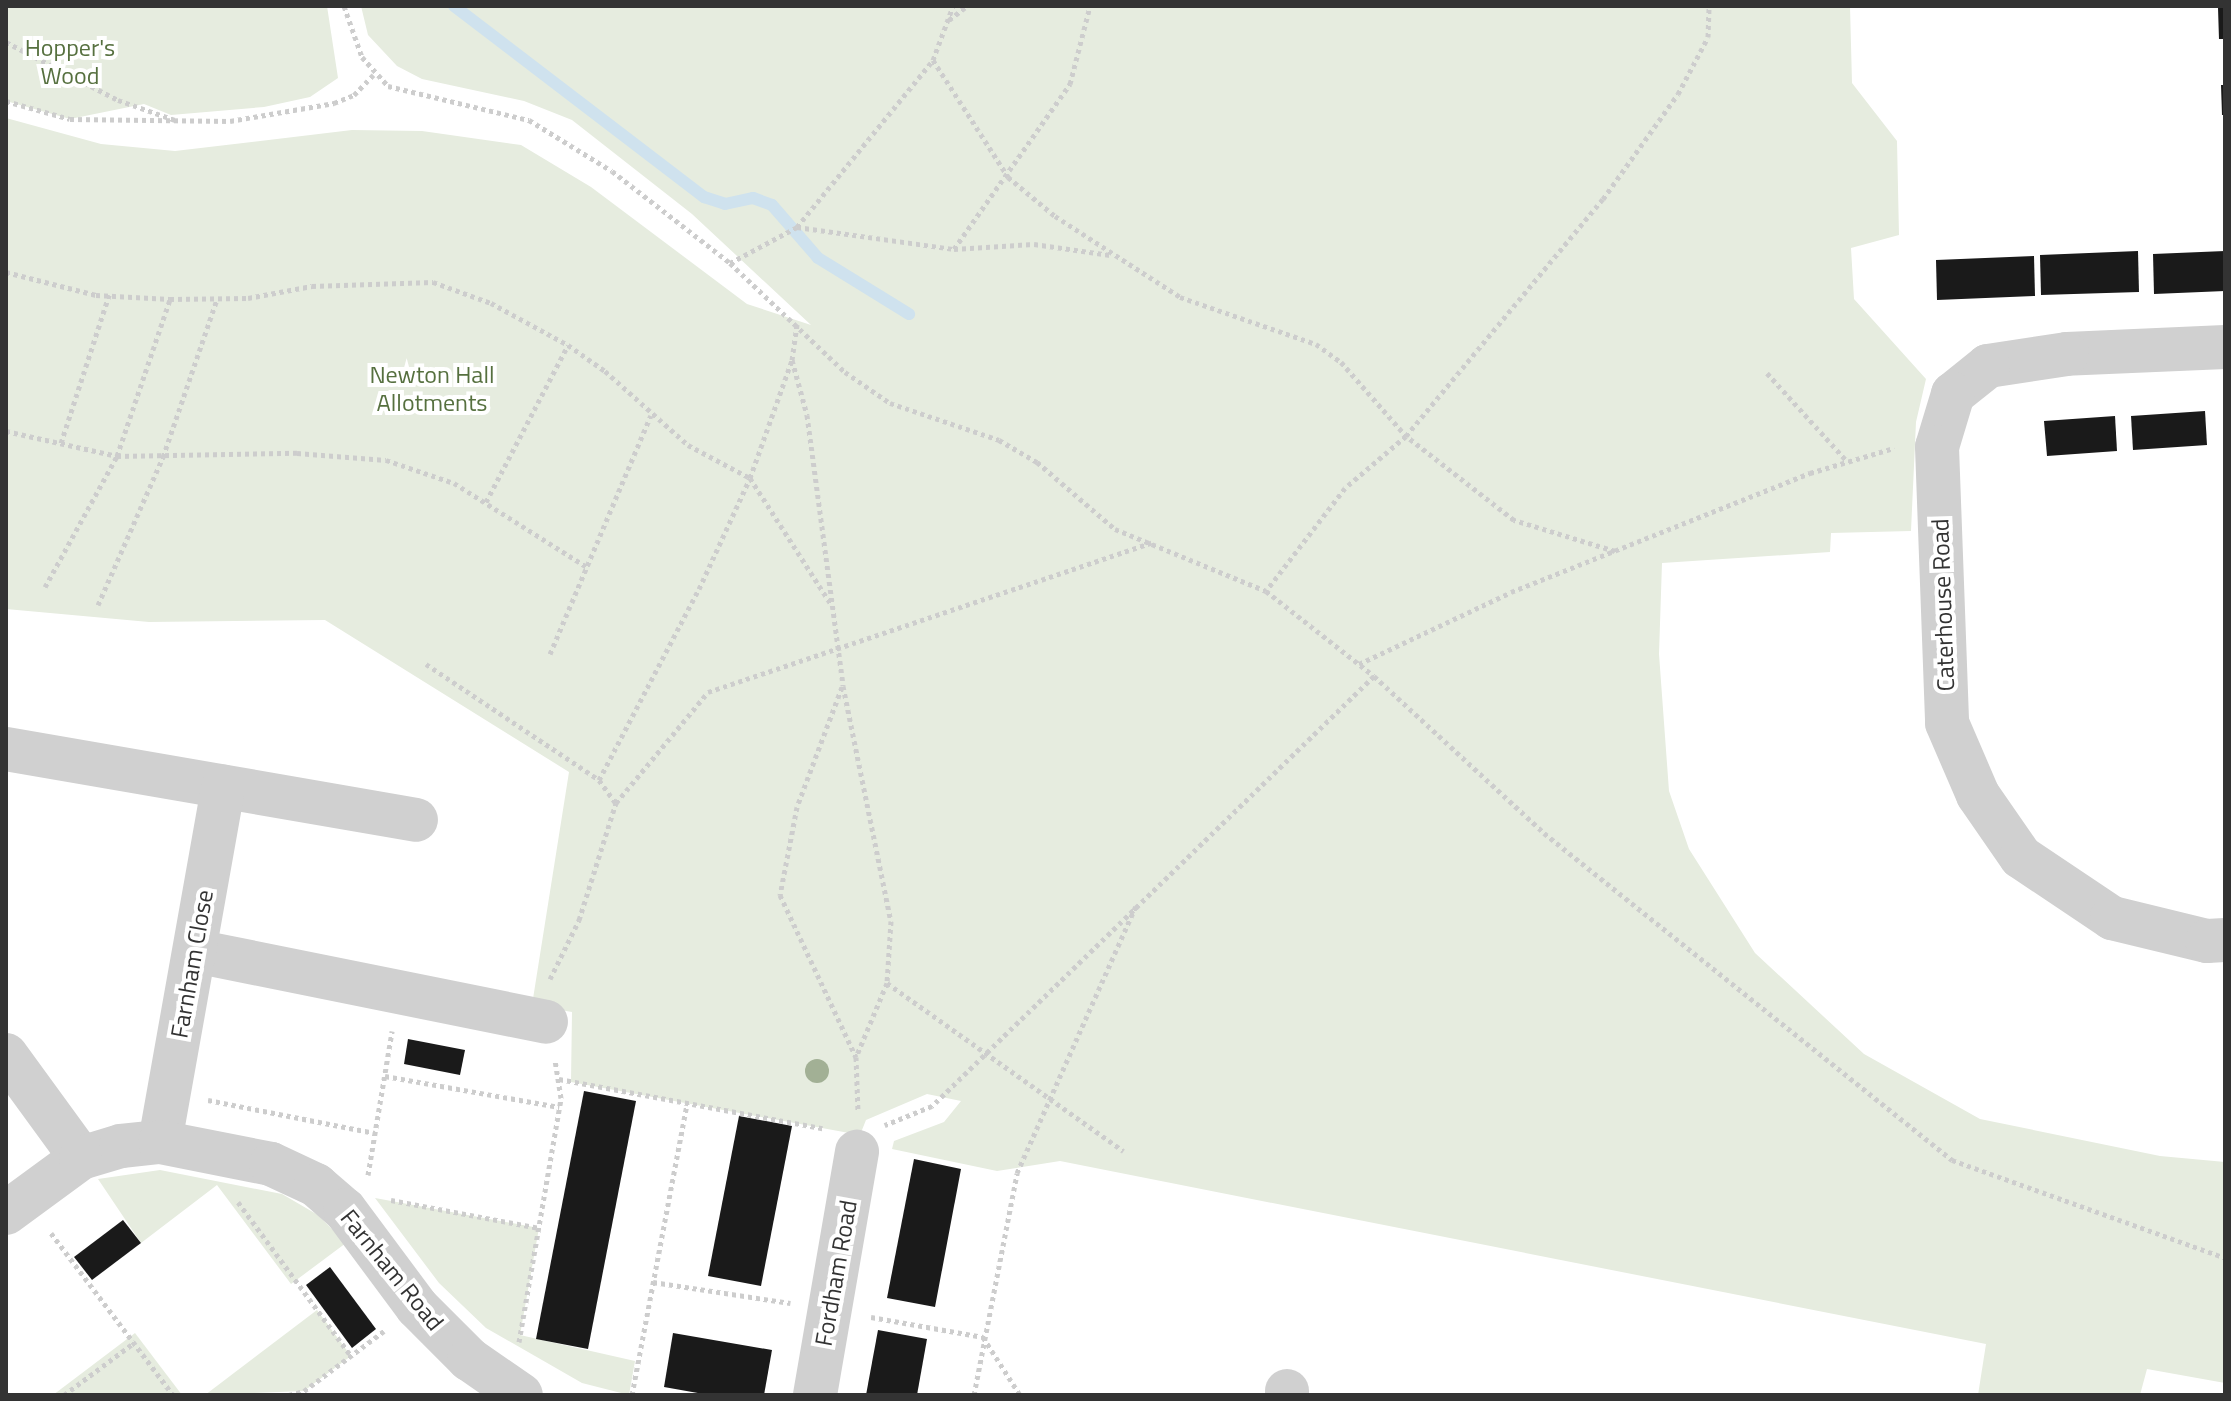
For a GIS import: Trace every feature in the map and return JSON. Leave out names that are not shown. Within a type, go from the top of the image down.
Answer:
[{"type":"street","name":"Caterhouse Road","points":[[2225,347],[2067,354],[1988,366],[1953,394],[1937,447],[1947,723],[1978,795],[2021,857],[2112,918],[2207,941],[2225,940]]},
{"type":"street","points":[[6,749],[416,820]]},
{"type":"street","name":"Farnham Close","points":[[179,1146],[168,1093],[223,787]]},
{"type":"street","points":[[195,951],[546,1022]]},
{"type":"street","points":[[6,1055],[81,1158]]},
{"type":"street","name":"Fordham Road","points":[[815,1395],[856,1134]]},
{"type":"street","points":[[15,1206],[81,1158],[179,1146]]},
{"type":"street","name":"Farnham Road","points":[[179,1146],[271,1164],[355,1203],[417,1307],[469,1359],[516,1393]]},
{"type":"path","points":[[344,6],[373,75],[410,94],[529,120],[612,171],[730,263],[797,323],[845,372],[890,403],[999,440],[1037,462],[1115,529],[1266,591],[1374,676],[1544,833],[1952,1160],[2225,1258]]},
{"type":"path","points":[[730,263],[797,227],[933,60],[953,6]]},
{"type":"path","points":[[947,21],[967,6]]},
{"type":"path","points":[[954,249],[973,215],[1008,177],[1070,84],[1090,6]]},
{"type":"path","points":[[1266,591],[1345,488],[1406,436],[1603,199],[1678,94],[1708,37],[1709,6]]},
{"type":"path","points":[[6,42],[118,100],[179,121]]},
{"type":"path","points":[[933,60],[1008,177],[1111,255],[1180,297],[1316,344],[1341,362],[1406,436],[1514,520],[1615,551]]},
{"type":"path","points":[[6,101],[70,119],[230,121],[334,103],[354,95],[373,75]]},
{"type":"path","points":[[797,227],[954,249],[1034,244],[1111,255]]},
{"type":"path","points":[[6,283],[8,272],[109,295],[217,299],[312,286],[433,282],[491,303],[568,345],[605,371],[688,445],[750,478],[831,604]]},
{"type":"path","points":[[61,443],[109,295]]},
{"type":"path","points":[[45,587],[117,456],[170,299]]},
{"type":"path","points":[[98,605],[163,457],[217,299]]},
{"type":"path","points":[[599,780],[699,589],[750,478],[792,360],[797,323]]},
{"type":"path","points":[[486,502],[568,345]]},
{"type":"path","points":[[792,360],[807,415],[843,686],[891,921],[887,983],[856,1057],[856,1134]]},
{"type":"path","points":[[1767,373],[1846,460]]},
{"type":"path","points":[[550,654],[651,415]]},
{"type":"path","points":[[6,431],[117,456],[297,453],[386,460],[454,483],[587,567]]},
{"type":"path","points":[[1359,664],[1511,592],[1846,460],[1882,448],[1937,447]]},
{"type":"path","points":[[516,1393],[559,1107],[559,1079],[546,1022],[550,976],[579,920],[616,803],[708,692],[836,645],[1152,543]]},
{"type":"path","points":[[426,664],[599,780],[616,803]]},
{"type":"path","points":[[559,1079],[856,1134],[932,1106],[1138,902],[1374,676]]},
{"type":"path","points":[[843,686],[797,807],[780,895],[856,1057]]},
{"type":"path","points":[[974,1395],[1017,1173],[1138,902]]},
{"type":"path","points":[[887,983],[1123,1151]]},
{"type":"path","points":[[398,992],[375,1133],[355,1203],[539,1228]]},
{"type":"path","points":[[385,1076],[559,1107]]},
{"type":"path","points":[[168,1093],[375,1133]]},
{"type":"path","points":[[632,1395],[687,1103]]},
{"type":"path","points":[[179,1146],[351,1356]]},
{"type":"path","points":[[15,1206],[135,1342],[173,1395]]},
{"type":"path","points":[[289,1395],[304,1391],[417,1307]]},
{"type":"path","points":[[983,1337],[1020,1395]]},
{"type":"path","points":[[64,1395],[135,1342]]},
{"type":"green space","name":"Hopper's Wood","points":[[6,6],[327,6],[338,78],[310,97],[264,107],[171,115],[144,104],[70,119],[6,101]]},
{"type":"green space","name":"Newton Hall Allotments","points":[[361,6],[1850,6],[1852,83],[1897,141],[1899,235],[1851,248],[1854,299],[1926,379],[1916,422],[1911,531],[1831,533],[1830,552],[1662,563],[1659,654],[1669,791],[1689,849],[1755,953],[1864,1054],[1980,1119],[2160,1156],[2225,1162],[2225,1383],[2147,1369],[2140,1395],[1978,1395],[1986,1344],[1060,1161],[997,1171],[892,1149],[894,1141],[944,1122],[961,1101],[927,1094],[866,1120],[860,1135],[571,1082],[572,1012],[532,1005],[569,772],[325,620],[149,622],[6,609],[6,118],[101,144],[175,151],[352,130],[422,131],[521,145],[591,187],[747,304],[811,325],[692,214],[572,120],[524,101],[422,79],[397,66],[368,35]]},
{"type":"green space","points":[[160,1170],[282,1194],[318,1215],[346,1243],[291,1284],[217,1185],[141,1243],[98,1179]]},
{"type":"green space","points":[[375,1198],[539,1228],[520,1335],[635,1361],[629,1395],[582,1383],[486,1328],[439,1283]]},
{"type":"green space","points":[[317,1310],[351,1356],[304,1391],[205,1395]]},
{"type":"green space","points":[[135,1333],[182,1395],[53,1395]]},
{"type":"building","points":[[2225,7],[2225,39],[2219,39],[2218,8]]},
{"type":"building","points":[[2221,85],[2225,85],[2225,115],[2222,115]]},
{"type":"building","points":[[2138,251],[2139,292],[2041,295],[2040,255]]},
{"type":"building","points":[[2225,251],[2225,291],[2154,294],[2153,254]]},
{"type":"building","points":[[2034,256],[2035,296],[1937,300],[1936,260]]},
{"type":"building","points":[[2205,411],[2207,445],[2133,450],[2131,416]]},
{"type":"building","points":[[2115,416],[2117,451],[2047,456],[2044,421]]},
{"type":"building","points":[[408,1039],[465,1050],[460,1075],[404,1064]]},
{"type":"building","points":[[584,1091],[636,1101],[588,1349],[536,1339]]},
{"type":"building","points":[[739,1116],[792,1126],[761,1286],[708,1276]]},
{"type":"building","points":[[914,1159],[961,1169],[935,1307],[887,1298]]},
{"type":"building","points":[[123,1220],[141,1243],[92,1280],[74,1257]]},
{"type":"building","points":[[330,1267],[376,1329],[352,1348],[306,1285]]},
{"type":"building","points":[[878,1330],[927,1339],[917,1395],[866,1395]]},
{"type":"building","points":[[673,1333],[772,1350],[764,1395],[709,1395],[664,1387]]},
{"type":"waterway","points":[[454,6],[704,197],[725,204],[753,198],[772,205],[818,258],[909,314]]}]
